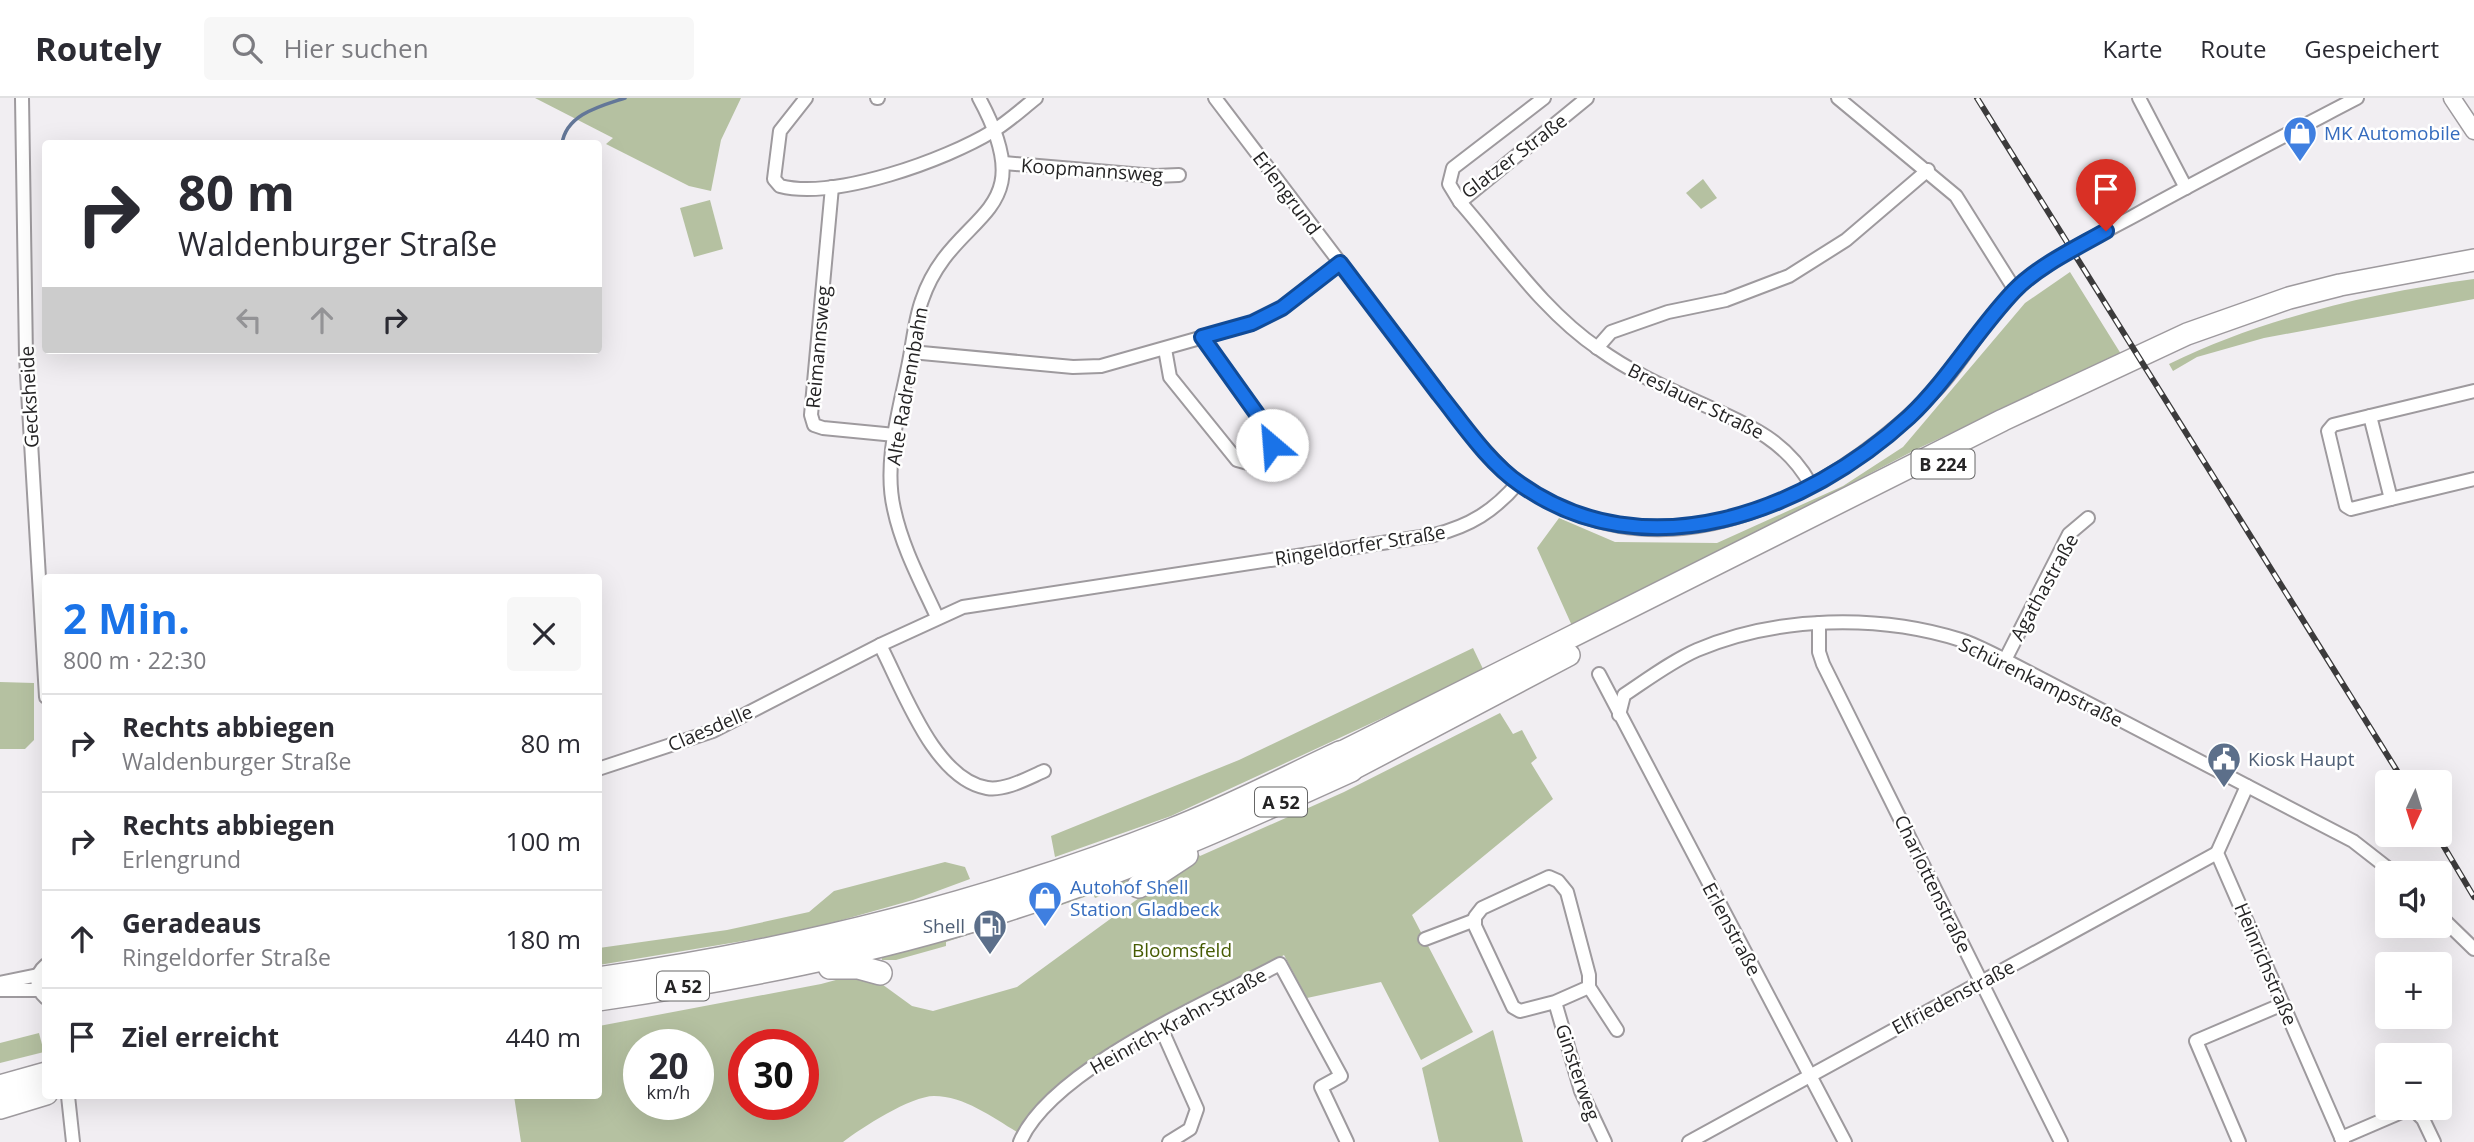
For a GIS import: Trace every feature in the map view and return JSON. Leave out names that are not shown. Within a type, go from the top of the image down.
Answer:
[{"type":"highway","name":"B 224","points":[[1346,762],[2004,420],[2187,334],[2289,298],[2340,285],[2474,260]]},
{"type":"highway","name":"B 224","points":[[1346,762],[2111,380],[2192,345],[2291,311],[2391,287],[2474,272]]},
{"type":"highway","name":"A 52","points":[[602,998],[767,972],[879,946],[1003,911],[1210,834],[1346,762]]},
{"type":"highway","name":"A 52","points":[[602,978],[825,939],[1000,891],[1173,830],[1346,762]]},
{"type":"highway","points":[[1139,886],[1186,855],[1210,834]]},
{"type":"highway","points":[[767,972],[858,967],[880,973]]},
{"type":"highway","points":[[0,1087],[42,1074]]},
{"type":"highway","points":[[0,1107],[42,1094]]},
{"type":"street","name":"Gecksheide","points":[[22,98],[26,357],[42,629]]},
{"type":"street","points":[[806,98],[780,131],[774,179],[780,186],[788,188],[832,187],[881,177],[932,160],[993,131],[1036,98]]},
{"type":"street","points":[[979,98],[988,114],[1004,163]]},
{"type":"street","name":"Erlengrund","points":[[1214,98],[1470,434],[1518,484]]},
{"type":"street","name":"Glatzer Straße","points":[[1544,98],[1453,168],[1449,184],[1460,202],[1587,98]]},
{"type":"street","points":[[1838,98],[1928,170],[1956,196],[2015,290]]},
{"type":"street","points":[[2139,98],[2186,188]]},
{"type":"street","points":[[1518,484],[1559,507],[1603,523],[1648,528],[1687,528],[1726,521],[1768,506],[1811,485],[1857,457],[1907,419],[1939,387],[2015,290],[2062,256],[2357,98]]},
{"type":"street","points":[[2452,98],[2474,131]]},
{"type":"street","name":"Koopmannsweg","points":[[1004,163],[1155,176],[1179,175]]},
{"type":"street","name":"Alte Radrennbahn","points":[[937,617],[905,548],[893,508],[891,475],[895,435],[922,299],[950,250],[995,201],[1002,183],[1004,163]]},
{"type":"street","points":[[1597,348],[1611,332],[1668,312],[1726,300],[1789,276],[1846,240],[1928,170]]},
{"type":"street","name":"Reimannsweg","points":[[832,187],[811,415],[814,425],[822,428],[895,435]]},
{"type":"street","name":"Breslauer Straße","points":[[1460,202],[1559,316],[1597,348],[1640,376],[1762,431],[1799,464],[1811,485]]},
{"type":"street","points":[[911,352],[1073,367],[1101,366],[1252,323],[1282,308],[1340,263]]},
{"type":"street","points":[[1165,349],[1171,377],[1237,460],[1248,463],[1272,445],[1272,435],[1202,337]]},
{"type":"street","points":[[2474,391],[2333,425],[2329,431],[2346,506],[2351,509],[2474,478]]},
{"type":"street","points":[[2370,416],[2391,499]]},
{"type":"street","name":"Ringeldorfer Straße","points":[[817,678],[937,617],[988,602],[1434,535],[1465,527],[1499,506],[1518,484]]},
{"type":"street","name":"Agathastraße","points":[[2005,660],[2069,534],[2088,517]]},
{"type":"street","name":"Schürenkampstraße","points":[[1619,715],[1624,695],[1695,651],[1716,643],[1770,629],[1819,623],[1923,630],[1963,640],[2005,660],[2370,852],[2380,861]]},
{"type":"street","name":"Charlottenstraße","points":[[1819,623],[1819,652],[1823,664],[2061,1142]]},
{"type":"street","points":[[880,645],[937,755],[956,773],[987,788],[1007,786],[1044,771]]},
{"type":"street","name":"Erlenstraße","points":[[1599,674],[1845,1142]]},
{"type":"street","name":"Claesdelle","points":[[602,768],[713,731],[817,678]]},
{"type":"street","points":[[2217,853],[2246,786]]},
{"type":"street","name":"Elfriedenstraße","points":[[1689,1142],[2217,853]]},
{"type":"street","name":"Heinrichstraße","points":[[2217,853],[2342,1140]]},
{"type":"street","points":[[1424,939],[1475,920],[1482,908],[1544,877],[1558,881],[1567,892],[1579,929],[1589,987],[1617,1030]]},
{"type":"street","name":"Ginsterweg","points":[[1475,920],[1495,974],[1513,1007],[1520,1011],[1555,1002],[1589,987]]},
{"type":"street","points":[[2452,928],[2474,949]]},
{"type":"street","name":"Heinrich-Krahn-Straße","points":[[1020,1142],[1024,1133],[1057,1093],[1101,1062],[1280,964],[1341,1076],[1321,1087],[1347,1142]]},
{"type":"street","points":[[0,982],[42,970],[42,994],[0,990]]},
{"type":"street","name":"Ginsterweg","points":[[1555,1002],[1581,1091],[1605,1142]]},
{"type":"street","points":[[2239,1142],[2196,1041],[2283,1004]]},
{"type":"street","points":[[1161,1028],[1197,1109],[1190,1129],[1169,1142]]},
{"type":"street","points":[[68,1099],[72,1142]]},
{"type":"street","points":[[2342,1140],[2404,1111],[2415,1111],[2423,1119],[2434,1142]]},
{"type":"green space","points":[[535,98],[741,98],[721,140],[711,191],[689,186],[606,144],[613,138]]},
{"type":"green space","points":[[1703,179],[1717,198],[1701,209],[1686,193]]},
{"type":"green space","points":[[710,200],[723,249],[694,257],[680,208]]},
{"type":"green space","points":[[2070,272],[2121,354],[1917,449],[1573,628],[1537,548],[1559,518],[1615,542],[1717,543],[1843,486],[1903,447],[2025,303]]},
{"type":"green space","points":[[2474,279],[2474,299],[2264,338],[2197,357],[2173,371],[2169,364],[2242,333],[2318,309]]},
{"type":"green space","points":[[1473,648],[1484,671],[1171,816],[1055,857],[1051,836],[1239,760]]},
{"type":"green space","points":[[0,682],[34,683],[34,740],[25,749],[0,749]]},
{"type":"green space","name":"Bloomsfeld","points":[[1500,713],[1513,734],[1522,730],[1537,758],[1531,763],[1553,799],[1412,915],[1473,1032],[1421,1060],[1381,982],[1307,998],[1284,955],[1082,1068],[1052,1091],[1017,1132],[967,1103],[934,1096],[924,1097],[900,1107],[843,1142],[521,1142],[514,1099],[602,1099],[602,1025],[821,984],[858,974],[879,982],[912,1006],[933,1011],[1017,987],[1139,898],[1196,851],[1200,856],[1344,792]]},
{"type":"green space","points":[[945,862],[965,867],[970,879],[913,900],[803,931],[602,964],[602,948],[727,930],[809,912],[834,891]]},
{"type":"green space","points":[[1146,870],[1138,882],[1095,898],[1093,894],[1056,907],[1057,911],[1043,915],[1041,911],[946,942],[946,946],[896,960],[882,960],[881,955]]},
{"type":"green space","points":[[1493,1030],[1523,1142],[1439,1142],[1422,1068]]},
{"type":"green space","points":[[39,1033],[42,1052],[0,1063],[0,1043]]},
{"type":"waterway","points":[[563,140],[570,125],[577,118],[625,98]]},
{"type":"railway","points":[[1977,98],[2397,770]]},
{"type":"railway","points":[[2444,847],[2474,897]]},
{"type":"place","name":"MK Automobile","points":[[2300,163]]},
{"type":"place","name":"Kiosk Haupt","points":[[2224,789]]},
{"type":"place","name":"Autohof Shell Station Gladbeck","points":[[1045,928]]},
{"type":"place","name":"Shell","points":[[990,956]]},
{"type":"route","points":[[1272,445],[1272,435],[1244,397],[1237,382],[1202,337],[1252,323],[1282,308],[1340,263],[1470,434],[1518,484],[1559,507],[1603,523],[1648,528],[1687,528],[1726,521],[1768,506],[1811,485],[1857,457],[1907,419],[1939,387],[2015,290],[2062,256],[2106,231]]}]
